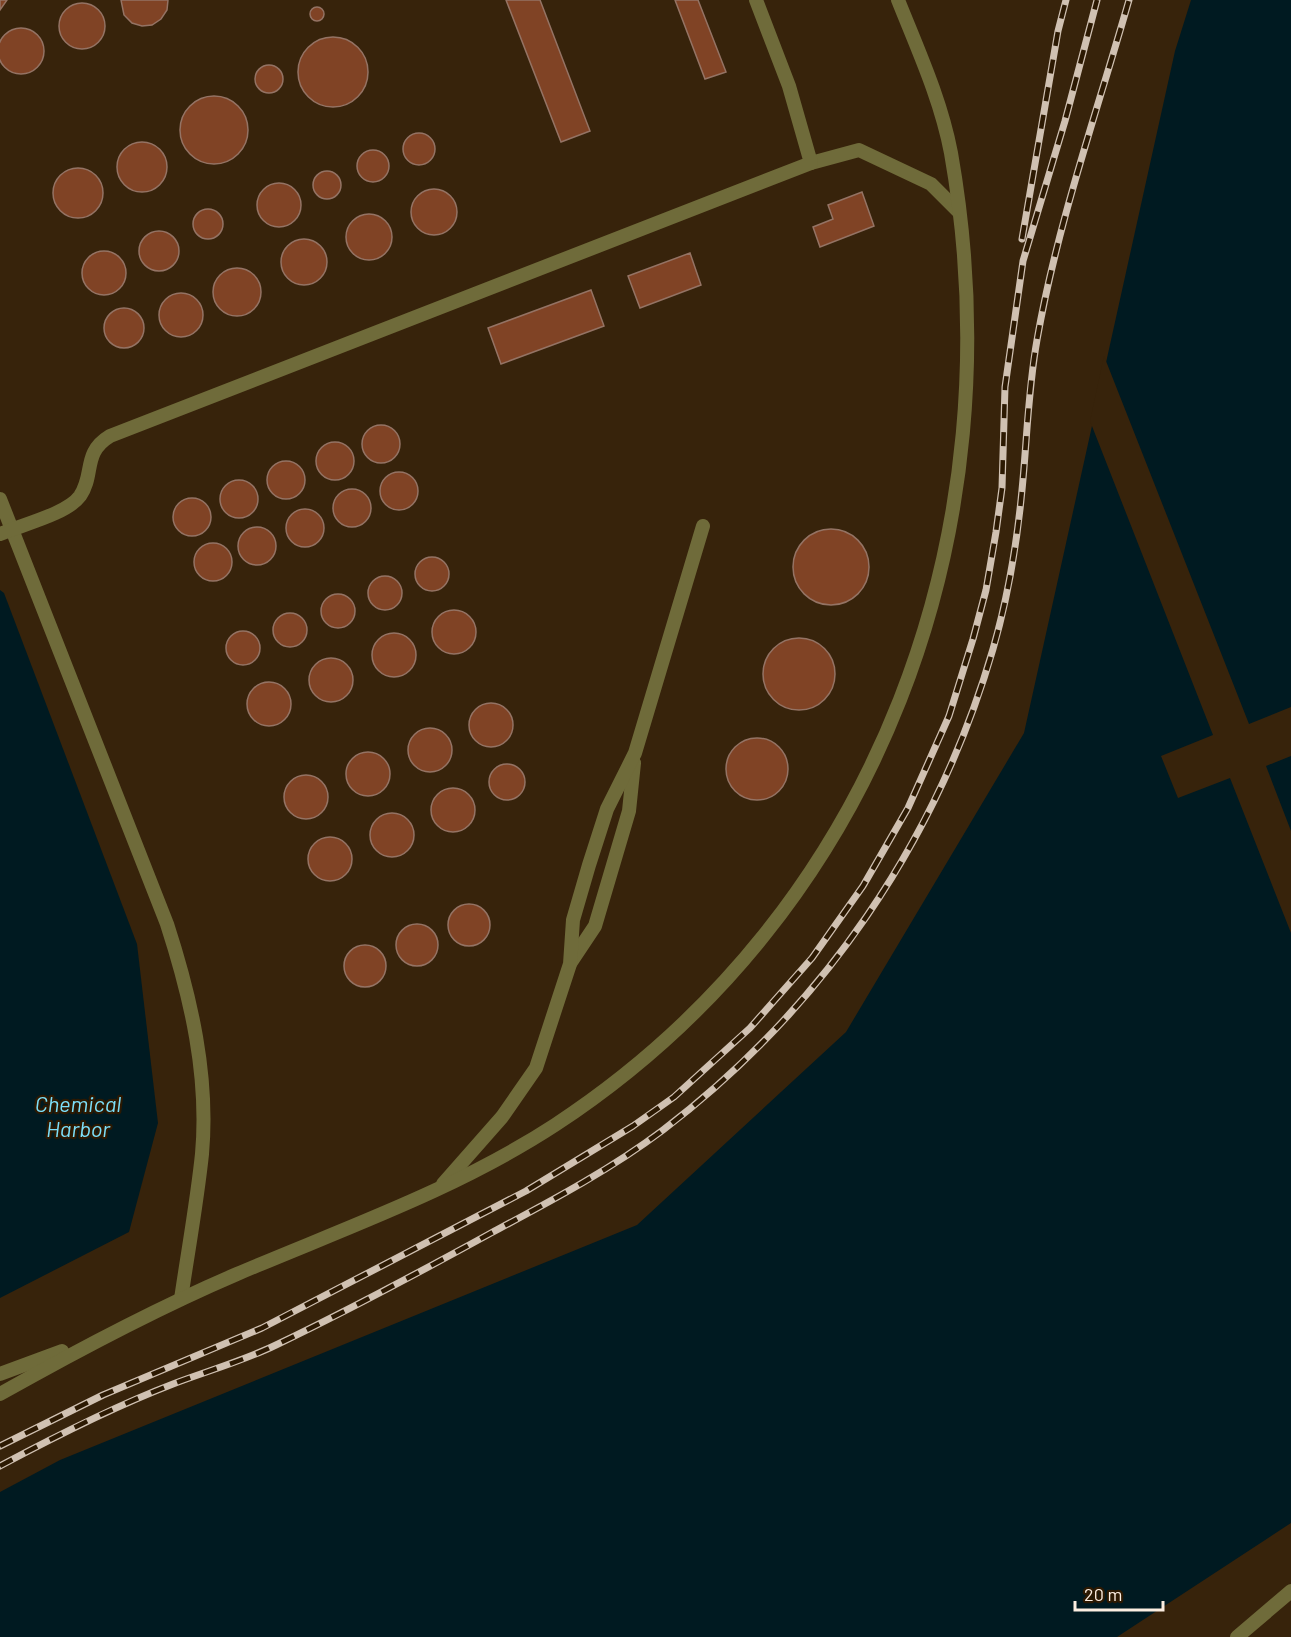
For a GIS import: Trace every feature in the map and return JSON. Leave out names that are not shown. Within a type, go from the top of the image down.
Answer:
[{"type":"lane","points":[[756,0],[789,86],[811,164]]},
{"type":"lane","points":[[0,1394],[101,1337],[181,1299],[437,1190],[510,1152],[556,1124],[610,1086],[657,1047],[741,963],[813,867],[849,809],[884,742],[930,618],[956,499],[968,380],[967,314],[950,150],[939,104],[898,0]]},
{"type":"lane","points":[[6,531],[72,504],[84,489],[94,450],[110,436],[811,164],[859,150],[931,184],[958,211]]},
{"type":"lane","points":[[0,500],[6,531],[167,924],[191,1009],[200,1063],[202,1152],[181,1299]]},
{"type":"lane","points":[[437,1190],[502,1117],[536,1068],[570,964],[573,920],[589,865],[607,809],[635,753],[703,526]]},
{"type":"lane","points":[[570,964],[595,926],[629,812],[635,753]]},
{"type":"lane","points":[[0,1374],[101,1337]]},
{"type":"lane","points":[[1237,1637],[1291,1591]]},
{"type":"water","points":[[1191,0],[1291,0],[1291,1523],[1117,1637],[0,1637],[0,1492],[60,1460],[637,1225],[846,1032],[1024,733],[1175,51]]},
{"type":"water","name":"Chemical Harbor","points":[[0,590],[4,593],[137,944],[158,1123],[129,1232],[0,1298]]},
{"type":"pier","points":[[1104,356],[1249,724],[1291,707],[1291,756],[1266,766],[1291,831],[1291,933],[1230,778],[1178,798],[1161,756],[1213,735],[1090,421]]},
{"type":"building","points":[[0,0],[7,0],[0,10]]},
{"type":"building","points":[[121,0],[168,0],[167,10],[161,19],[152,25],[142,26],[132,23],[124,15]]},
{"type":"building","points":[[506,0],[540,0],[590,131],[561,142]]},
{"type":"building","points":[[675,0],[698,0],[726,72],[705,79]]},
{"type":"building","points":[[82,3],[98,10],[105,26],[98,42],[82,49],[66,42],[59,26],[66,10]]},
{"type":"building","points":[[317,7],[322,9],[324,14],[322,19],[317,21],[312,19],[310,14],[312,9]]},
{"type":"building","points":[[21,28],[37,35],[44,51],[37,67],[21,74],[5,67],[-2,51],[5,35]]},
{"type":"building","points":[[333,37],[352,43],[362,53],[368,72],[362,91],[352,101],[333,107],[314,101],[304,91],[298,72],[304,53],[314,43]]},
{"type":"building","points":[[269,65],[279,69],[283,79],[279,89],[269,93],[259,89],[255,79],[259,69]]},
{"type":"building","points":[[214,96],[227,99],[238,106],[245,117],[248,130],[245,143],[238,154],[227,161],[214,164],[201,161],[190,154],[183,143],[180,130],[183,117],[190,106],[201,99]]},
{"type":"building","points":[[419,133],[430,138],[435,149],[430,160],[419,165],[408,160],[403,149],[408,138]]},
{"type":"building","points":[[147,142],[160,149],[166,157],[166,177],[160,185],[152,191],[137,192],[124,185],[118,177],[117,162],[124,149],[132,143]]},
{"type":"building","points":[[373,150],[384,155],[389,166],[384,177],[373,182],[362,177],[357,166],[362,155]]},
{"type":"building","points":[[73,168],[83,168],[96,175],[103,188],[103,198],[96,211],[83,218],[73,218],[64,214],[57,207],[53,198],[53,188],[57,179],[64,172]]},
{"type":"building","points":[[327,171],[337,175],[341,185],[337,195],[327,199],[317,195],[313,185],[317,175]]},
{"type":"building","points":[[279,183],[294,190],[301,205],[294,220],[279,227],[264,220],[257,205],[264,190]]},
{"type":"building","points":[[434,189],[450,196],[457,212],[450,228],[434,235],[418,228],[411,212],[418,196]]},
{"type":"building","points":[[862,192],[874,226],[820,247],[813,227],[833,219],[828,205]]},
{"type":"building","points":[[208,209],[219,213],[223,224],[219,235],[208,239],[197,235],[193,224],[197,213]]},
{"type":"building","points":[[369,214],[385,221],[392,237],[385,253],[369,260],[353,253],[346,237],[353,221]]},
{"type":"building","points":[[159,231],[167,232],[173,237],[178,243],[178,259],[173,265],[167,270],[159,271],[151,270],[145,265],[140,259],[139,251],[140,243],[145,237],[151,232]]},
{"type":"building","points":[[304,239],[320,246],[327,262],[320,278],[304,285],[288,278],[281,262],[288,246]]},
{"type":"building","points":[[104,251],[119,258],[126,273],[119,288],[104,295],[89,288],[82,273],[89,258]]},
{"type":"building","points":[[690,253],[701,285],[640,308],[628,276]]},
{"type":"building","points":[[232,268],[242,268],[257,278],[261,292],[260,301],[251,312],[242,316],[232,316],[217,306],[213,297],[213,287],[223,272]]},
{"type":"building","points":[[591,290],[604,326],[501,364],[488,328]]},
{"type":"building","points":[[181,293],[189,294],[197,299],[202,307],[202,323],[197,331],[189,336],[181,337],[173,336],[165,331],[160,323],[159,315],[160,307],[165,299],[173,294]]},
{"type":"building","points":[[124,308],[138,314],[144,328],[138,342],[124,348],[110,342],[104,328],[110,314]]},
{"type":"building","points":[[381,425],[394,431],[400,444],[394,457],[381,463],[368,457],[362,444],[368,431]]},
{"type":"building","points":[[335,442],[348,448],[354,461],[348,474],[335,480],[322,474],[316,461],[322,448]]},
{"type":"building","points":[[286,461],[299,467],[305,480],[299,493],[286,499],[273,493],[267,480],[273,467]]},
{"type":"building","points":[[399,472],[412,478],[418,491],[412,504],[399,510],[386,504],[380,491],[386,478]]},
{"type":"building","points":[[239,480],[252,486],[258,499],[252,512],[239,518],[226,512],[220,499],[226,486]]},
{"type":"building","points":[[352,489],[365,495],[371,508],[365,521],[352,527],[339,521],[333,508],[339,495]]},
{"type":"building","points":[[192,498],[205,504],[211,517],[205,530],[192,536],[179,530],[173,517],[179,504]]},
{"type":"building","points":[[305,509],[318,515],[324,528],[318,541],[305,547],[292,541],[286,528],[292,515]]},
{"type":"building","points":[[257,527],[270,533],[276,546],[270,559],[257,565],[244,559],[238,546],[244,533]]},
{"type":"building","points":[[831,529],[845,532],[858,540],[866,553],[869,567],[866,581],[858,594],[845,602],[831,605],[817,602],[804,594],[796,581],[793,567],[796,553],[804,540],[817,532]]},
{"type":"building","points":[[213,543],[226,549],[232,562],[226,575],[213,581],[200,575],[194,562],[200,549]]},
{"type":"building","points":[[432,557],[444,562],[449,574],[444,586],[432,591],[420,586],[415,574],[420,562]]},
{"type":"building","points":[[385,576],[397,581],[402,593],[397,605],[385,610],[373,605],[368,593],[373,581]]},
{"type":"building","points":[[338,594],[350,599],[355,611],[350,623],[338,628],[326,623],[321,611],[326,599]]},
{"type":"building","points":[[454,610],[463,611],[470,616],[475,623],[475,641],[470,648],[463,653],[454,654],[445,653],[438,648],[433,641],[432,632],[433,623],[438,616],[445,611]]},
{"type":"building","points":[[290,613],[302,618],[307,630],[302,642],[290,647],[278,642],[273,630],[278,618]]},
{"type":"building","points":[[243,631],[255,636],[260,648],[255,660],[243,665],[231,660],[226,648],[231,636]]},
{"type":"building","points":[[394,633],[403,634],[410,639],[415,646],[415,664],[410,671],[403,676],[394,677],[385,676],[378,671],[373,664],[372,655],[373,646],[378,639],[385,634]]},
{"type":"building","points":[[799,638],[819,644],[829,654],[835,674],[829,694],[819,704],[799,710],[779,704],[769,694],[763,674],[769,654],[779,644]]},
{"type":"building","points":[[331,658],[340,659],[347,664],[352,671],[352,689],[347,696],[340,701],[331,702],[322,701],[315,696],[310,689],[309,680],[310,671],[315,664],[322,659]]},
{"type":"building","points":[[269,682],[278,683],[285,688],[290,695],[290,713],[285,720],[278,725],[269,726],[260,725],[253,720],[248,713],[247,704],[248,695],[253,688],[260,683]]},
{"type":"building","points":[[491,703],[500,704],[507,709],[512,716],[512,734],[507,741],[500,746],[491,747],[482,746],[475,741],[470,734],[469,725],[470,716],[475,709],[482,704]]},
{"type":"building","points":[[430,728],[439,729],[446,734],[451,741],[451,759],[446,766],[439,771],[430,772],[421,771],[414,766],[409,759],[408,750],[409,741],[414,734],[421,729]]},
{"type":"building","points":[[751,738],[763,738],[779,747],[786,757],[788,769],[786,781],[779,791],[763,800],[751,800],[740,795],[731,786],[726,775],[726,763],[731,752],[740,743]]},
{"type":"building","points":[[368,752],[377,753],[384,758],[389,765],[389,783],[384,790],[377,795],[368,796],[359,795],[352,790],[347,783],[346,774],[347,765],[352,758],[359,753]]},
{"type":"building","points":[[507,764],[519,770],[525,782],[519,794],[507,800],[495,794],[489,782],[495,770]]},
{"type":"building","points":[[306,775],[315,776],[322,781],[327,788],[327,806],[322,813],[315,818],[306,819],[297,818],[290,813],[285,806],[284,797],[285,788],[290,781],[297,776]]},
{"type":"building","points":[[453,788],[462,789],[469,794],[474,801],[474,819],[469,826],[462,831],[453,832],[444,831],[437,826],[432,819],[431,810],[432,801],[437,794],[444,789]]},
{"type":"building","points":[[392,813],[401,814],[408,819],[413,826],[413,844],[408,851],[401,856],[392,857],[383,856],[376,851],[371,844],[370,835],[371,826],[376,819],[383,814]]},
{"type":"building","points":[[330,837],[339,838],[346,843],[351,850],[351,868],[346,875],[339,880],[330,881],[321,880],[314,875],[309,868],[308,859],[309,850],[314,843],[321,838]]},
{"type":"building","points":[[469,904],[477,905],[484,910],[489,917],[489,933],[484,940],[477,945],[469,946],[461,945],[454,940],[449,933],[448,925],[449,917],[454,910],[461,905]]},
{"type":"building","points":[[417,924],[425,925],[432,930],[437,937],[437,953],[432,960],[425,965],[417,966],[409,965],[402,960],[397,953],[396,945],[397,937],[402,930],[409,925]]},
{"type":"building","points":[[365,945],[373,946],[380,951],[385,958],[385,974],[380,981],[373,986],[365,987],[357,986],[350,981],[345,974],[344,966],[345,958],[350,951],[357,946]]},
{"type":"railway","points":[[1022,239],[1058,31],[1066,0]]},
{"type":"railway","points":[[0,1446],[103,1395],[262,1328],[526,1191],[633,1126],[674,1097],[750,1028],[812,958],[863,886],[908,808],[949,716],[973,639],[986,590],[1002,488],[1005,387],[1023,261],[1065,121],[1097,0]]},
{"type":"railway","points":[[0,1466],[129,1402],[251,1356],[303,1332],[438,1262],[601,1172],[643,1145],[721,1082],[774,1030],[823,975],[867,916],[906,853],[940,788],[969,720],[993,649],[1015,550],[1032,378],[1045,297],[1066,211],[1129,0]]}]
